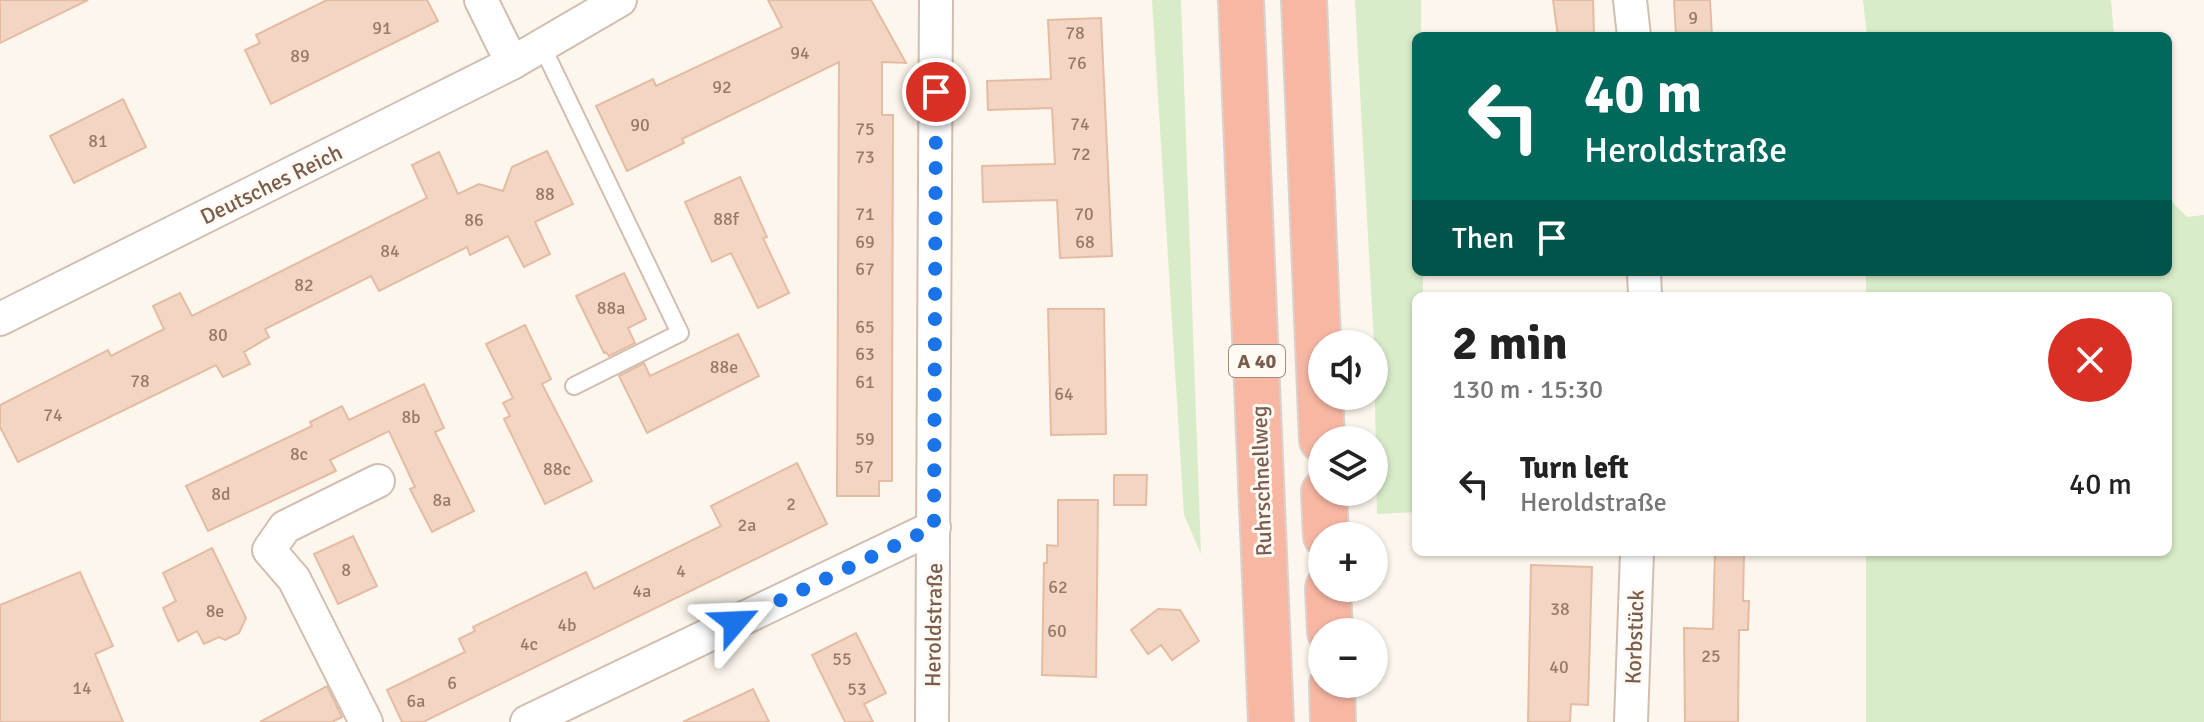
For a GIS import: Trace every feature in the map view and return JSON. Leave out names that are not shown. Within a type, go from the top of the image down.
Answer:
[{"type":"highway","name":"Ruhrschnellweg","points":[[1241,0],[1271,722]]},
{"type":"highway","points":[[1304,0],[1321,426]]},
{"type":"highway","points":[[1332,698],[1333,722]]},
{"type":"street","points":[[481,0],[512,63]]},
{"type":"street","name":"Deutsches Reich","points":[[0,319],[512,63],[620,0]]},
{"type":"street","name":"Heroldstraße","points":[[932,722],[936,0]]},
{"type":"street","points":[[1630,0],[1634,32]]},
{"type":"street","points":[[366,722],[294,579],[269,550],[285,527],[378,481]]},
{"type":"street","points":[[548,717],[934,527]]},
{"type":"street","name":"Korbstück","points":[[1631,722],[1637,556]]},
{"type":"lane","points":[[542,46],[680,333],[574,386]]},
{"type":"green space","points":[[1152,0],[1181,0],[1201,554],[1184,515]]},
{"type":"green space","points":[[1355,0],[1421,0],[1421,32],[1412,32],[1412,276],[1423,276],[1423,292],[1412,292],[1412,512],[1377,514],[1377,506],[1388,506],[1388,426],[1375,426],[1375,410],[1388,410],[1388,330],[1373,330]]},
{"type":"green space","points":[[1863,0],[2111,0],[2114,32],[1867,32]]},
{"type":"green space","points":[[2172,202],[2187,217],[2204,215],[2204,722],[1866,722],[1866,556],[2172,556],[2172,292],[1866,292],[1866,276],[2172,276]]},
{"type":"building","points":[[0,0],[88,0],[0,43]]},
{"type":"building","points":[[327,0],[427,0],[438,21],[271,104],[245,50],[260,43],[256,35]]},
{"type":"building","points":[[768,0],[871,0],[906,63],[882,62],[882,115],[893,115],[892,481],[879,481],[879,496],[837,496],[839,62],[682,139],[684,143],[627,171],[596,106],[653,79],[656,86],[782,27]]},
{"type":"building","points":[[1553,0],[1593,0],[1594,32],[1557,32]]},
{"type":"building","points":[[1674,0],[1710,0],[1712,32],[1676,32]]},
{"type":"building","points":[[1101,18],[1112,256],[1060,258],[1057,200],[983,202],[982,166],[1055,164],[1052,108],[988,110],[987,81],[1051,79],[1048,20]]},
{"type":"building","points":[[123,99],[146,147],[74,183],[50,136]]},
{"type":"building","points":[[547,151],[573,204],[535,222],[550,254],[524,267],[508,236],[470,255],[467,247],[379,291],[371,276],[265,329],[269,337],[244,352],[250,364],[223,377],[216,365],[18,462],[0,427],[0,405],[108,350],[111,356],[164,329],[153,306],[180,293],[192,316],[427,198],[412,165],[439,152],[458,194],[479,184],[503,191],[512,167]]},
{"type":"building","points":[[740,177],[767,237],[763,238],[789,293],[758,308],[731,253],[712,262],[685,202]]},
{"type":"building","points":[[624,273],[646,319],[628,328],[635,343],[609,356],[604,353],[576,296]]},
{"type":"building","points":[[1048,309],[1104,309],[1106,434],[1051,435]]},
{"type":"building","points":[[525,325],[551,379],[542,384],[592,481],[545,504],[504,419],[510,416],[503,403],[513,398],[486,344]]},
{"type":"building","points":[[738,334],[759,376],[647,433],[619,376],[644,363],[650,376]]},
{"type":"building","points":[[424,384],[444,428],[435,432],[474,511],[432,532],[410,489],[415,487],[389,431],[330,460],[336,471],[208,531],[186,486],[312,426],[310,422],[342,406],[349,420]]},
{"type":"building","points":[[797,463],[827,524],[423,722],[402,722],[387,690],[465,652],[459,639],[475,631],[473,627],[586,572],[594,589],[721,526],[711,506]]},
{"type":"building","points":[[1114,475],[1147,475],[1146,505],[1114,505]]},
{"type":"building","points":[[1058,500],[1098,500],[1096,677],[1042,675],[1044,563],[1047,563],[1047,545],[1058,546]]},
{"type":"building","points":[[353,536],[377,586],[338,604],[314,554]]},
{"type":"building","points":[[212,548],[246,618],[239,633],[225,640],[219,637],[204,644],[197,631],[178,641],[163,608],[176,601],[163,573]]},
{"type":"building","points":[[1715,556],[1744,556],[1743,601],[1749,601],[1748,630],[1739,630],[1738,722],[1685,722],[1684,628],[1713,629]]},
{"type":"building","points":[[1531,565],[1592,567],[1588,705],[1571,704],[1570,722],[1528,722]]},
{"type":"building","points":[[80,572],[113,646],[95,654],[123,722],[0,722],[0,605]]},
{"type":"building","points":[[1158,609],[1180,610],[1199,641],[1172,660],[1161,645],[1148,654],[1131,630]]},
{"type":"building","points":[[856,633],[886,693],[864,704],[873,722],[845,722],[812,655]]},
{"type":"building","points":[[327,686],[342,717],[332,722],[260,722]]},
{"type":"building","points":[[753,689],[769,722],[683,722]]},
{"type":"route","points":[[735,622],[934,527],[936,92]]}]
